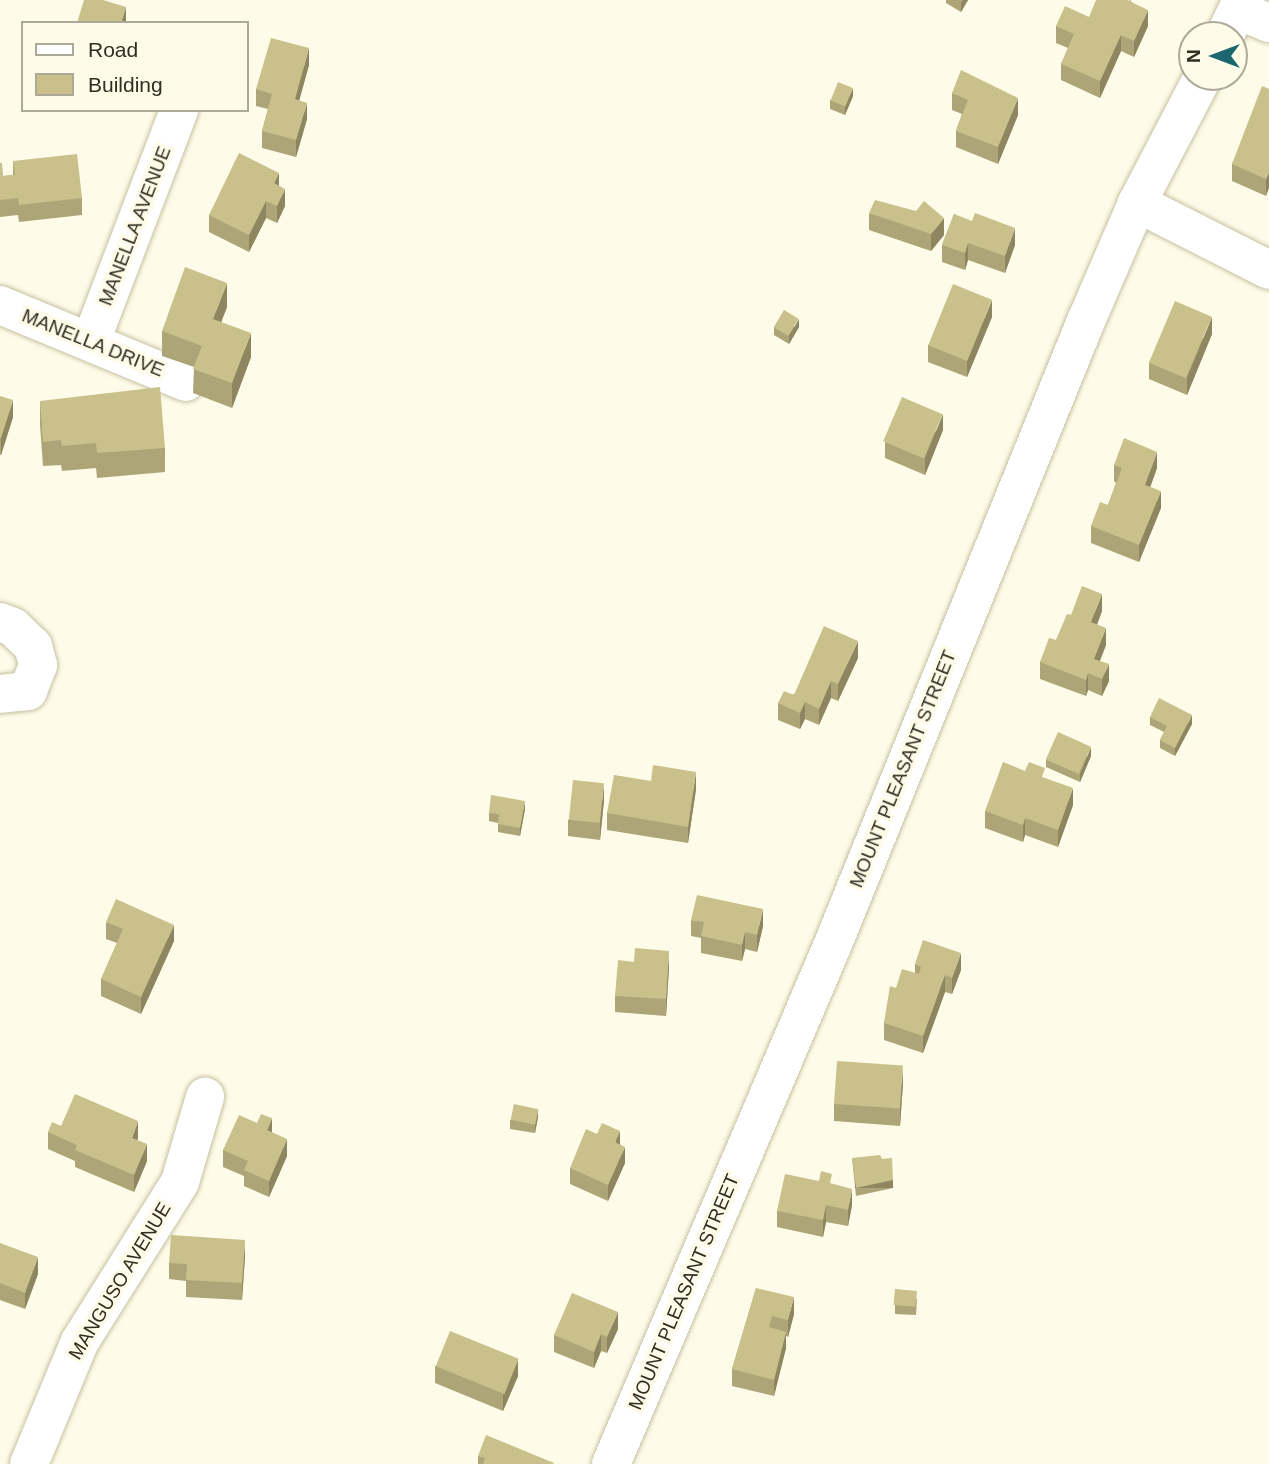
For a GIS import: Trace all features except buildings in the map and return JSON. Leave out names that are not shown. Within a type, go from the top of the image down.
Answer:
[{"type":"street","name":"MOUNT PLEASANT STREET","points":[[611,1464],[833,944],[1004,516],[1137,203],[1196,91]]},
{"type":"street","name":"MANELLA AVENUE","points":[[91,341],[178,112]]},
{"type":"street","points":[[1137,203],[1269,271]]},
{"type":"street","name":"MANELLA DRIVE","points":[[0,305],[186,382]]},
{"type":"street","points":[[0,622],[13,627],[33,646],[38,665],[28,691],[0,694]]},
{"type":"street","name":"MANGUSO AVENUE","points":[[29,1464],[79,1343],[180,1182],[205,1097]]}]
